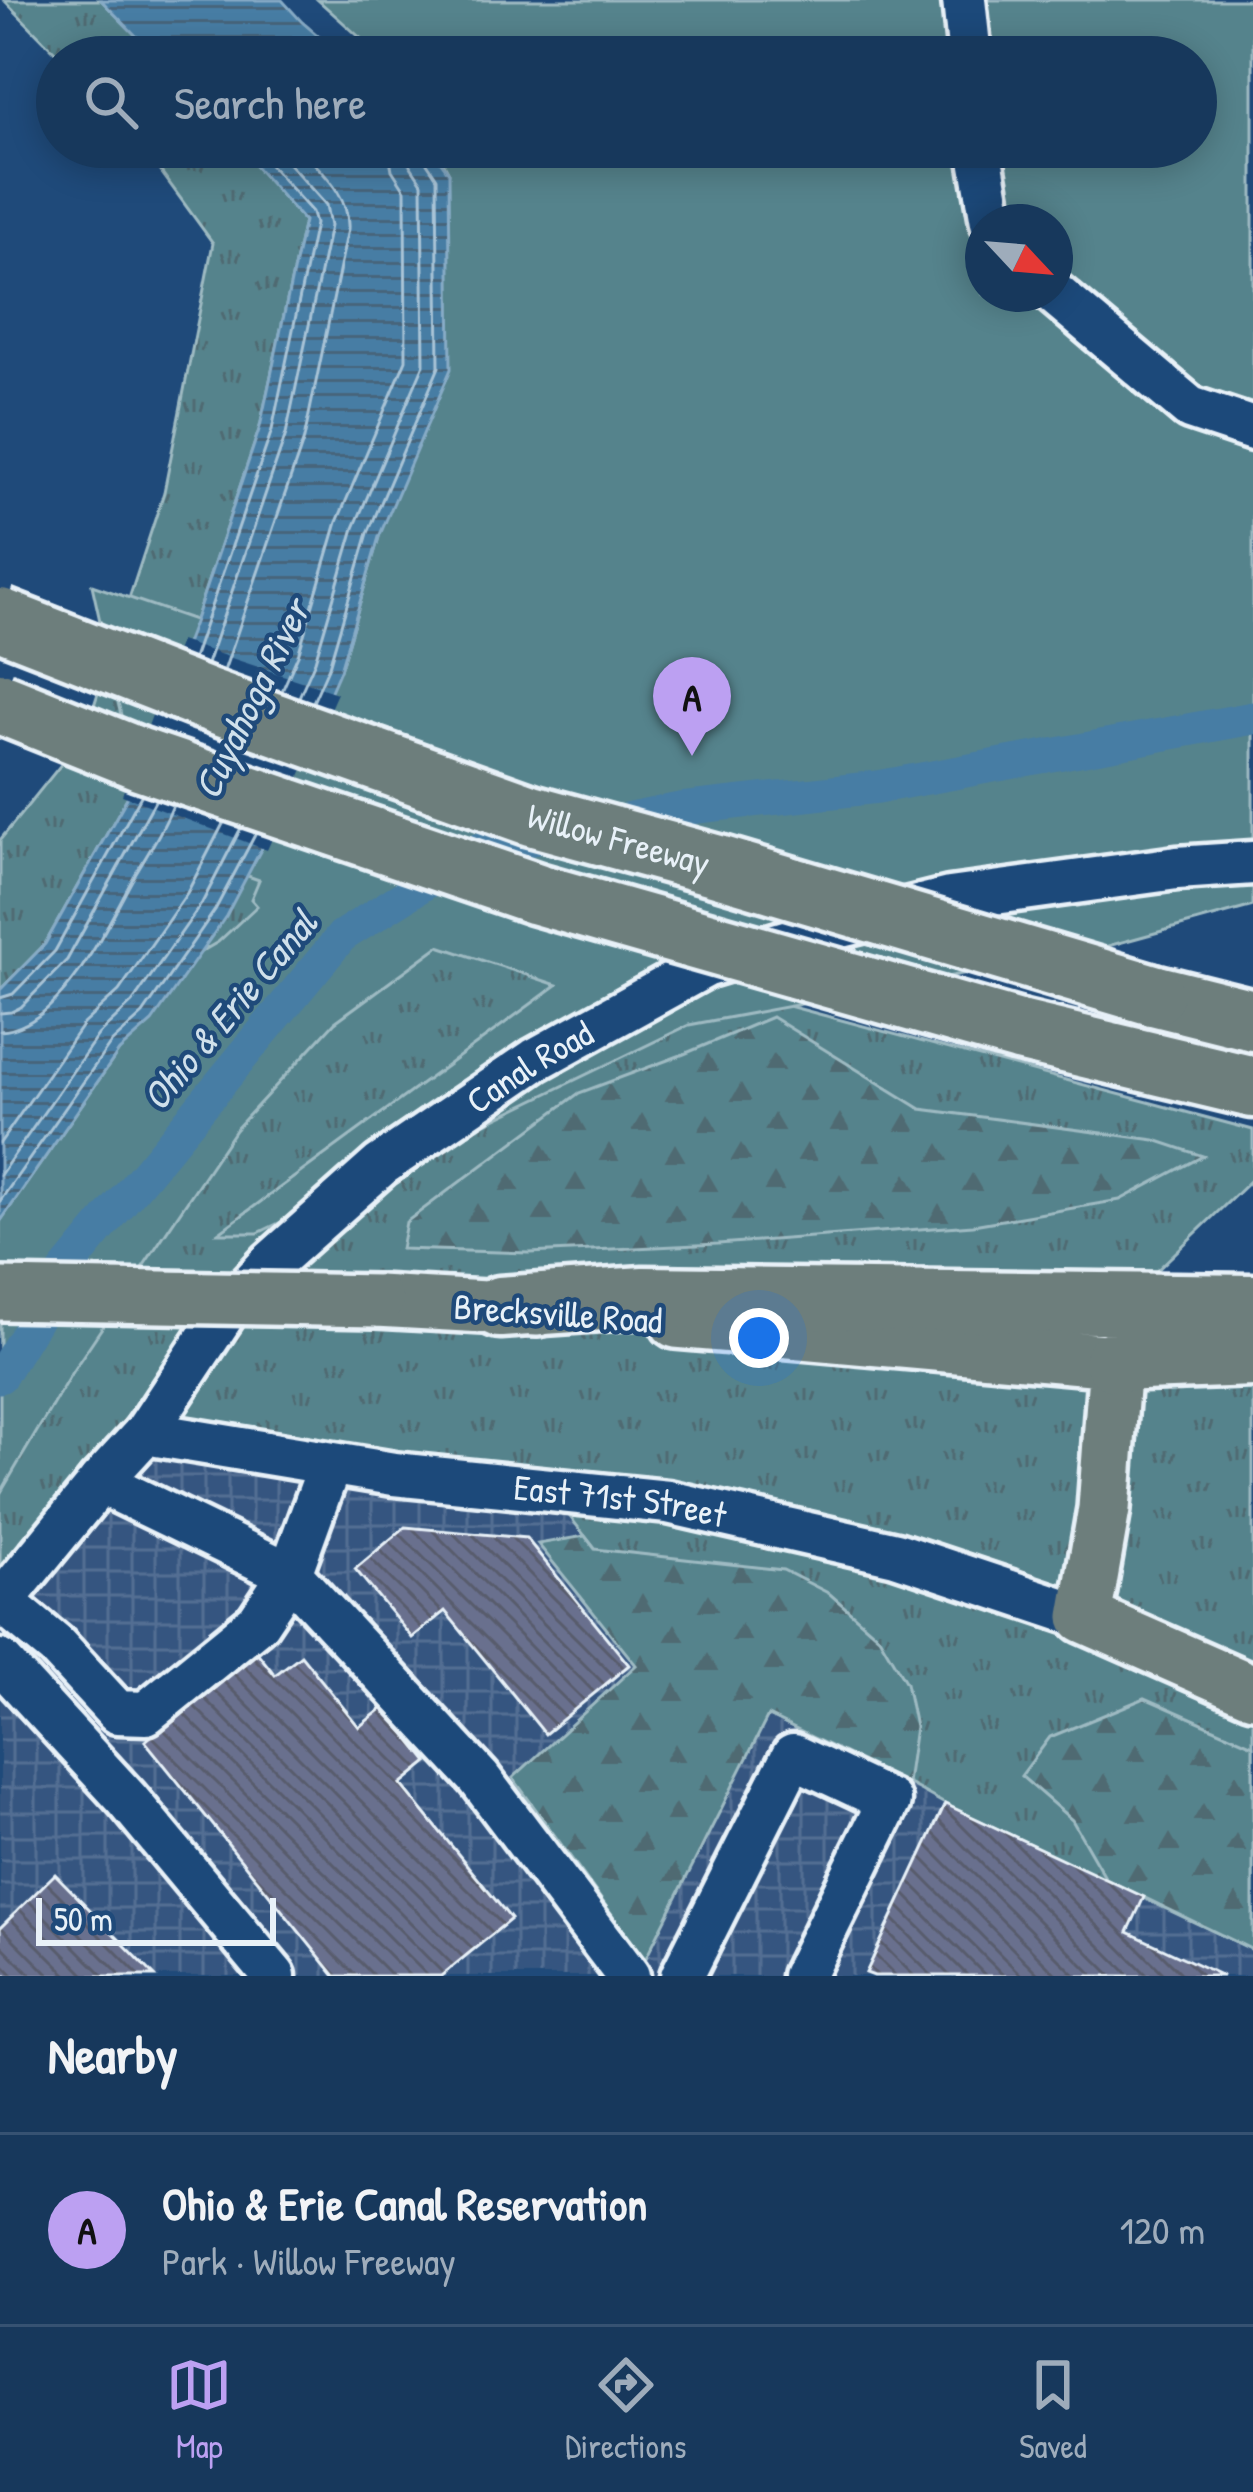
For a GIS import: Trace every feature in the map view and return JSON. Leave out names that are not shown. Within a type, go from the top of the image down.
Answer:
[{"type":"highway","name":"Willow Freeway","points":[[0,619],[205,699],[531,815],[1253,1020]]},
{"type":"highway","name":"Willow Freeway","points":[[0,703],[140,759],[537,894],[1019,1031],[1253,1087]]},
{"type":"highway","points":[[500,1307],[644,1297],[1253,1305]]},
{"type":"highway","points":[[1114,1360],[1253,1356]]},
{"type":"main road","name":"Brecksville Road","points":[[0,1294],[376,1300],[500,1307],[1114,1360]]},
{"type":"main road","points":[[1085,1617],[1104,1509],[1114,1360]]},
{"type":"main road","name":"East 71st Street","points":[[1085,1617],[1253,1691]]},
{"type":"street","points":[[964,0],[968,36]]},
{"type":"street","points":[[983,168],[989,204]]},
{"type":"street","points":[[1073,309],[1190,408],[1253,429]]},
{"type":"street","name":"Canal Road","points":[[1,1603],[145,1433],[225,1312],[272,1262],[381,1165],[535,1060],[705,966],[829,929],[950,899],[1177,868],[1253,863]]},
{"type":"street","name":"East 71st Street","points":[[145,1433],[394,1474],[668,1502],[896,1554],[1085,1617]]},
{"type":"street","points":[[1,1603],[56,1646],[117,1712],[146,1713],[258,1622],[290,1574],[330,1464]]},
{"type":"street","points":[[100,1482],[290,1574],[478,1778],[628,1976]]},
{"type":"street","points":[[0,1661],[127,1799],[274,1976]]},
{"type":"street","points":[[682,1976],[793,1756],[889,1801],[803,1976]]},
{"type":"shaded area","points":[[145,1433],[550,1490],[700,1683],[1253,1950],[1253,1976],[0,1976],[0,1604]]},
{"type":"green space","points":[[4,0],[101,0],[136,36],[39,36]]},
{"type":"green space","points":[[318,0],[1253,0],[1253,906],[1097,949],[689,1025],[258,1233],[218,1233],[557,985],[439,946],[335,1022],[235,1130],[72,1372],[0,1494],[0,1222],[119,1051],[149,982],[218,942],[257,906],[251,899],[259,880],[149,841],[92,585],[340,670],[379,537],[446,168],[1217,168],[1217,36],[358,36]]},
{"type":"green space","points":[[158,168],[257,168],[304,221],[260,427],[195,620],[128,796],[45,944],[0,990],[0,840],[84,736],[164,492],[213,243]]},
{"type":"green space","points":[[268,836],[684,978],[1253,1130],[1253,1178],[1121,1305],[644,1297],[1253,1356],[1253,1950],[700,1683],[549,1490],[145,1433],[0,1604],[0,1197]]},
{"type":"green space","points":[[772,1017],[921,1109],[1155,1140],[1203,1156],[1120,1200],[973,1225],[529,1253],[401,1249],[406,1222],[579,1093]]},
{"type":"green space","points":[[585,1536],[595,1549],[783,1570],[830,1594],[879,1637],[906,1683],[915,1727],[907,1783],[768,1716],[645,1960],[513,1778],[636,1665],[538,1544]]},
{"type":"green space","points":[[1145,1698],[1253,1745],[1253,1950],[1106,1879],[1072,1820],[1021,1776],[1050,1737]]},
{"type":"water","points":[[101,0],[282,0],[318,36],[136,36]]},
{"type":"water","name":"Cuyahoga River","points":[[257,168],[445,168],[451,369],[379,537],[340,670],[268,836],[226,916],[152,1022],[119,1051],[0,1222],[0,990],[45,944],[128,796],[195,620],[260,427],[304,221]]},
{"type":"pier","points":[[180,641],[337,693],[267,850],[122,795]]},
{"type":"building","points":[[405,1527],[526,1538],[629,1665],[545,1734],[445,1611],[412,1638],[355,1569]]},
{"type":"building","points":[[256,1651],[275,1675],[301,1655],[359,1727],[384,1707],[428,1762],[401,1784],[511,1919],[441,1976],[335,1976],[145,1741]]},
{"type":"building","points":[[945,1804],[1144,1897],[1128,1932],[1223,1976],[866,1973]]},
{"type":"building","points":[[55,1874],[155,1976],[0,1976],[0,1928]]},
{"type":"waterway","name":"Ohio & Erie Canal","points":[[0,1377],[65,1271],[342,936],[477,850],[680,809],[878,787],[1253,718]]},
{"type":"place","name":"Ohio & Erie Canal Reservation","points":[[692,756]]}]
